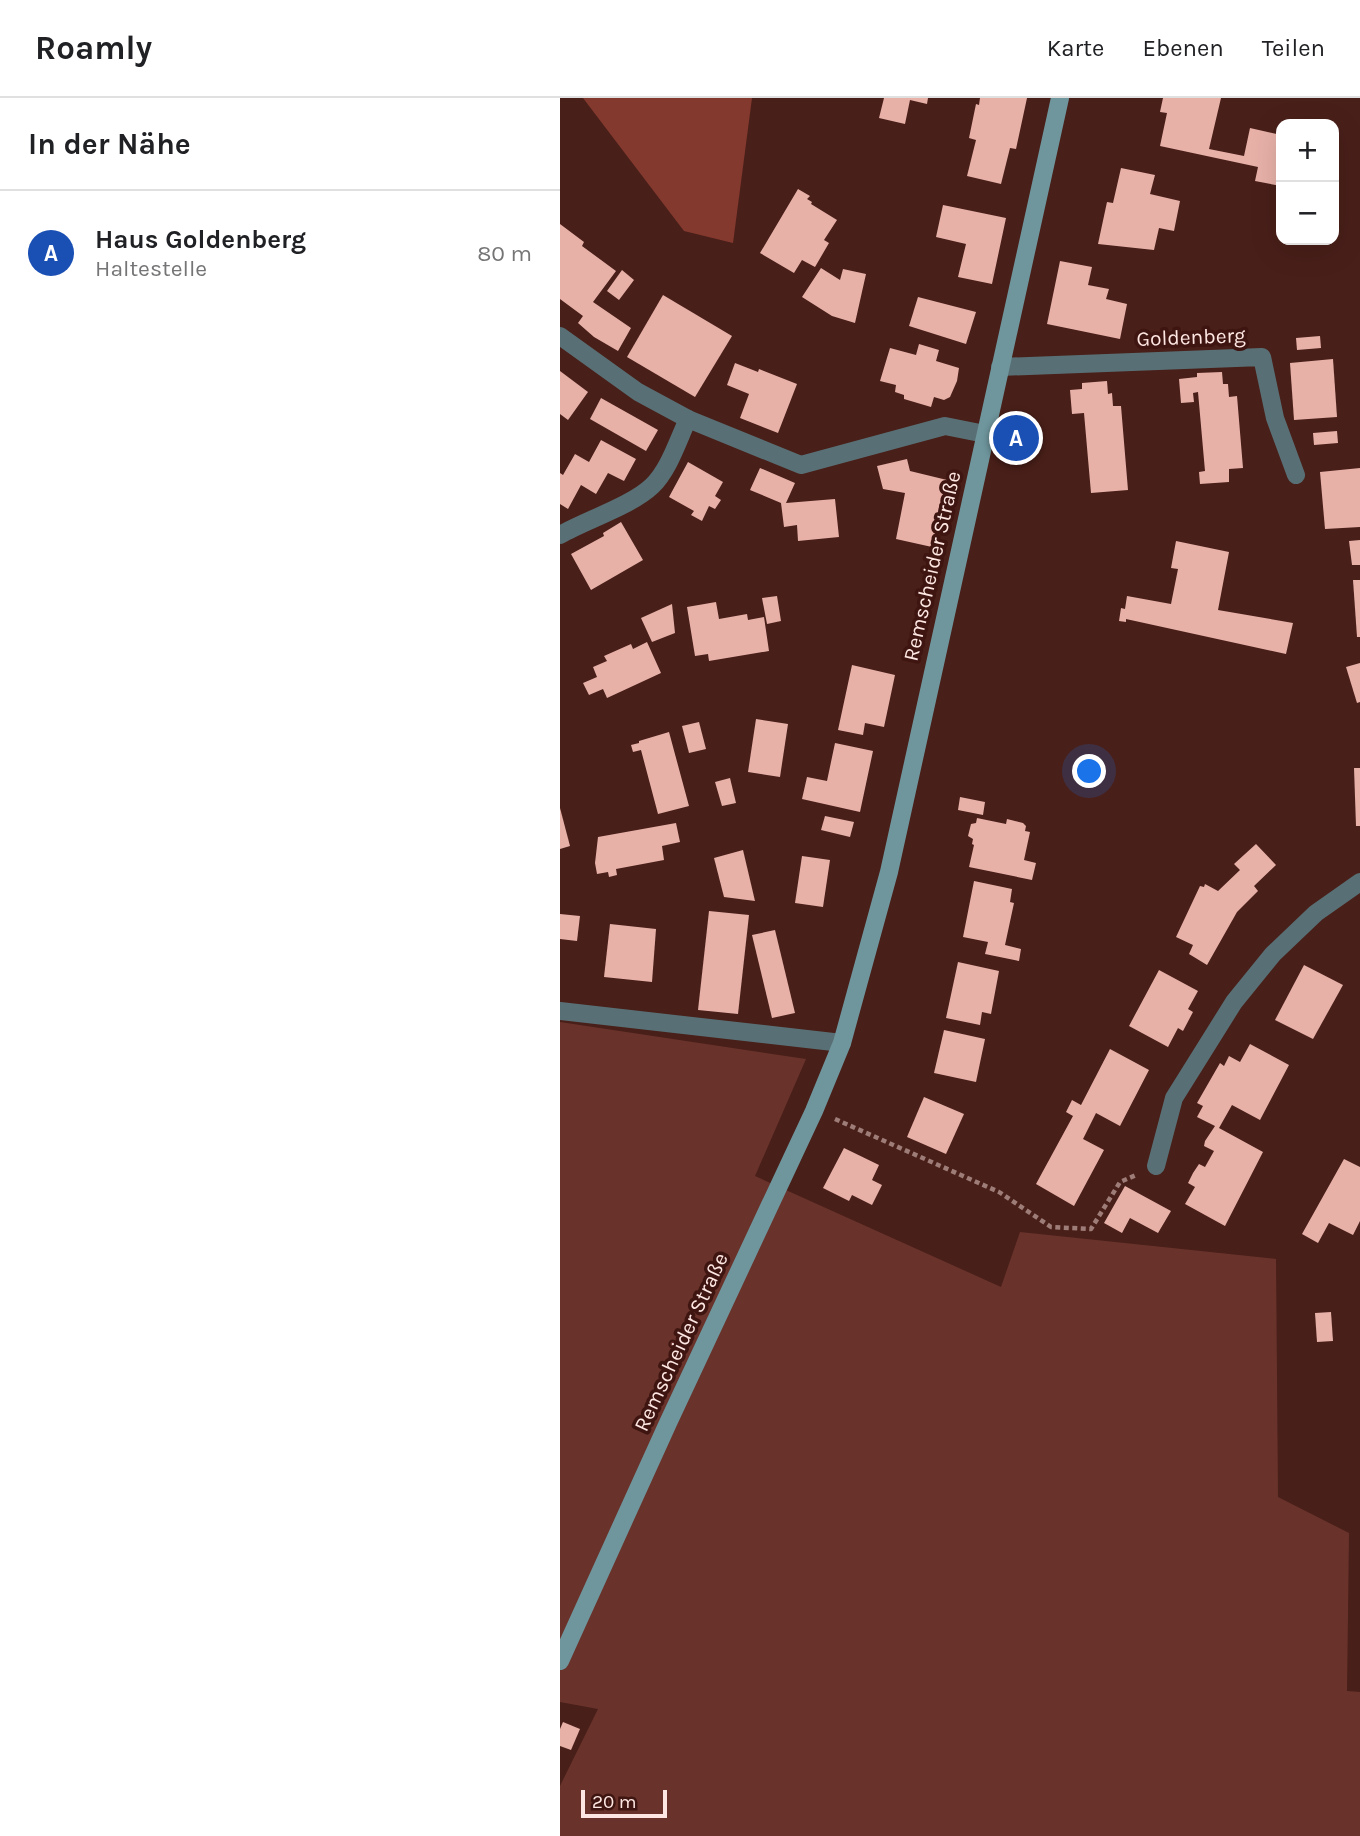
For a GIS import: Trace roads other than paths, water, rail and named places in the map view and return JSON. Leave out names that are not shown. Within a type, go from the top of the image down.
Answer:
[{"type":"main road","name":"Remscheider Straße","points":[[560,1661],[814,1111],[842,1043],[870,950],[889,872],[1060,98]]},
{"type":"street","points":[[560,336],[638,392],[688,419],[801,465],[945,426],[985,434]]},
{"type":"street","name":"Goldenberg","points":[[1000,367],[1262,358],[1275,418],[1296,475]]},
{"type":"street","points":[[560,535],[633,499],[653,486],[688,419]]},
{"type":"street","points":[[1156,1166],[1174,1098],[1234,1002],[1273,954],[1316,913],[1360,882]]},
{"type":"street","points":[[560,1011],[842,1043]]},
{"type":"place","name":"Haus Goldenberg","points":[[1016,438]]}]
